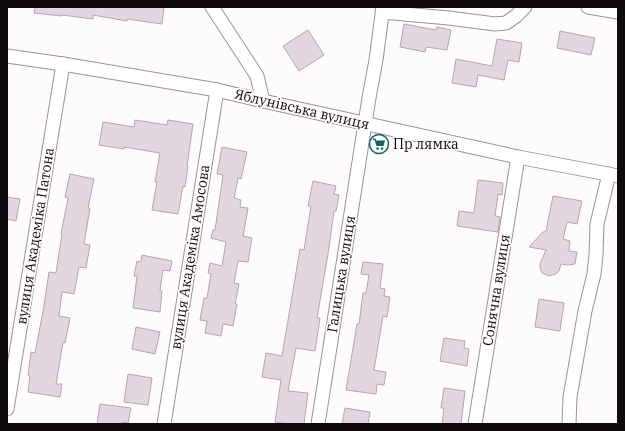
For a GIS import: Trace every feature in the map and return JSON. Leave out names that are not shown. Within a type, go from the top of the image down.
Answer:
[{"type":"street","points":[[212,7],[257,76],[263,101]]},
{"type":"street","points":[[383,9],[495,24],[506,23],[525,7]]},
{"type":"street","points":[[588,7],[618,12]]},
{"type":"street","name":"Галицька вулиця","points":[[318,424],[383,9]]},
{"type":"street","name":"Яблунівська вулиця","points":[[7,56],[217,90],[518,157],[614,175]]},
{"type":"street","name":"вулиця Академіка Патона","points":[[7,409],[63,64]]},
{"type":"street","name":"вулиця Академіка Амосова","points":[[164,424],[217,90]]},
{"type":"street","name":"Сонячна вулиця","points":[[475,424],[518,157]]},
{"type":"street","points":[[569,424],[570,398],[585,311],[594,274],[597,224],[614,175]]},
{"type":"building","points":[[35,7],[164,7],[162,24],[127,19],[127,21],[93,15],[93,19],[34,13]]},
{"type":"building","points":[[404,24],[436,30],[437,27],[451,30],[447,50],[426,47],[425,52],[400,47]]},
{"type":"building","points":[[308,30],[324,55],[299,71],[283,46]]},
{"type":"building","points":[[560,31],[595,38],[591,55],[557,48]]},
{"type":"building","points":[[497,39],[522,43],[519,62],[508,60],[504,80],[478,75],[476,87],[452,83],[456,59],[492,66]]},
{"type":"building","points":[[135,120],[167,125],[168,120],[193,124],[185,187],[183,186],[178,214],[152,210],[160,153],[124,147],[124,149],[99,145],[103,122],[134,127]]},
{"type":"building","points":[[222,147],[247,152],[241,179],[238,178],[234,198],[241,200],[240,207],[248,208],[243,236],[252,238],[248,262],[238,261],[234,283],[239,284],[233,326],[223,324],[221,336],[205,333],[207,321],[200,320],[204,298],[207,298],[211,274],[208,273],[210,263],[222,266],[226,242],[211,238],[213,230],[215,230],[223,175],[217,174]]},
{"type":"building","points":[[70,174],[94,179],[88,208],[90,208],[84,244],[90,245],[86,268],[79,267],[74,294],[62,292],[59,316],[70,318],[65,343],[63,342],[56,384],[62,384],[60,397],[28,392],[30,376],[28,375],[31,352],[35,353],[49,272],[56,273],[61,234],[68,198],[65,197]]},
{"type":"building","points":[[478,180],[503,183],[502,195],[498,194],[495,216],[500,217],[498,232],[457,226],[459,211],[474,213]]},
{"type":"building","points":[[313,181],[336,186],[334,194],[339,195],[336,211],[334,211],[317,318],[320,318],[315,351],[296,348],[288,391],[308,393],[304,424],[289,424],[275,422],[281,380],[262,377],[266,353],[282,356],[300,249],[304,250],[311,206],[308,206]]},
{"type":"building","points":[[553,196],[582,201],[577,224],[567,222],[563,239],[570,241],[569,251],[577,252],[575,264],[561,264],[559,271],[556,274],[549,276],[542,273],[540,268],[540,264],[546,250],[529,247],[543,232],[546,231]]},
{"type":"building","points":[[7,197],[20,199],[16,221],[7,219]]},
{"type":"building","points":[[142,255],[172,261],[170,271],[163,270],[160,291],[162,291],[160,312],[133,308],[137,276],[134,276],[137,261],[141,262]]},
{"type":"building","points":[[363,262],[383,264],[380,288],[385,289],[384,296],[390,297],[387,317],[383,316],[374,370],[386,372],[384,385],[377,384],[376,394],[346,390],[357,324],[359,324],[363,293],[366,293],[369,275],[361,274]]},
{"type":"building","points":[[539,299],[564,303],[560,331],[535,327]]},
{"type":"building","points":[[136,327],[160,332],[155,354],[132,349]]},
{"type":"building","points":[[444,338],[465,341],[464,348],[469,349],[467,366],[440,361]]},
{"type":"building","points":[[128,374],[152,378],[148,405],[124,402]]},
{"type":"building","points":[[444,388],[465,391],[461,424],[442,424],[444,408],[441,408]]},
{"type":"building","points":[[100,404],[131,408],[128,423],[97,424]]},
{"type":"building","points":[[345,408],[370,412],[368,424],[342,424]]},
{"type":"place","name":"Пр лямка","points":[[379,144]]}]
